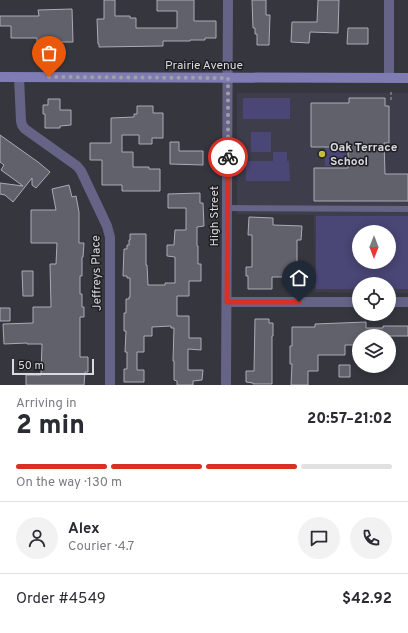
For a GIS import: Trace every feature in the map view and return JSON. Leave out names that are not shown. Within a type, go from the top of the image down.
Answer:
[{"type":"main road","name":"Prairie Avenue","points":[[0,77],[408,78]]},
{"type":"street","name":"High Street","points":[[226,385],[228,0]]},
{"type":"street","points":[[389,0],[389,78]]},
{"type":"street","name":"Jeffreys Place","points":[[19,77],[21,120],[24,129],[78,166],[108,226],[110,237],[110,385]]},
{"type":"street","points":[[227,302],[352,302]]},
{"type":"street","points":[[396,302],[408,302]]},
{"type":"lane","points":[[227,208],[408,209]]},
{"type":"path","points":[[391,92],[391,100]]},
{"type":"shaded area","name":"Oak Terrace School","points":[[237,93],[408,93],[408,293],[396,293],[396,277],[352,277],[352,293],[315,292],[314,215],[237,214]]},
{"type":"shaded area","points":[[243,98],[290,98],[290,119],[243,119]]},
{"type":"shaded area","points":[[251,132],[271,132],[271,152],[251,152]]},
{"type":"shaded area","points":[[325,146],[346,146],[346,166],[325,166]]},
{"type":"shaded area","points":[[273,152],[287,152],[290,181],[246,181],[246,161],[273,161]]},
{"type":"shaded area","points":[[316,216],[408,216],[408,289],[396,289],[396,277],[352,277],[352,289],[316,289]]},
{"type":"building","points":[[104,0],[115,0],[115,16],[130,16],[130,18],[136,18],[136,28],[177,28],[177,11],[157,11],[157,0],[194,0],[194,21],[216,21],[216,38],[205,38],[205,40],[190,41],[163,41],[163,46],[99,47],[97,19],[104,19]]},
{"type":"building","points":[[252,0],[266,0],[266,15],[270,15],[269,45],[257,45],[257,34],[255,34],[255,28],[253,28]]},
{"type":"building","points":[[318,0],[339,0],[338,33],[310,32],[309,43],[291,42],[292,22],[317,22]]},
{"type":"building","points":[[72,9],[73,42],[53,42],[53,48],[37,48],[37,38],[11,38],[11,26],[0,26],[0,16],[39,16],[38,10]]},
{"type":"building","points":[[348,28],[368,28],[368,44],[347,44]]},
{"type":"building","points":[[349,98],[385,98],[385,106],[389,106],[389,143],[384,143],[385,174],[408,174],[408,201],[314,201],[314,168],[348,168],[348,147],[311,147],[311,103],[349,103]]},
{"type":"building","points":[[48,99],[60,99],[60,110],[71,110],[71,125],[60,126],[60,128],[45,128],[45,114],[43,114],[43,105],[48,105]]},
{"type":"building","points":[[137,106],[153,106],[153,113],[163,113],[163,138],[152,138],[152,144],[139,144],[139,135],[122,135],[122,152],[133,152],[133,167],[160,169],[160,191],[122,191],[122,185],[102,185],[102,160],[90,160],[90,143],[111,143],[111,118],[134,117],[134,114],[137,114]]},
{"type":"building","points":[[0,135],[50,172],[36,188],[32,185],[32,178],[13,202],[5,195],[0,194],[0,183],[23,186],[1,170],[4,165],[0,162]]},
{"type":"building","points":[[170,142],[179,142],[179,151],[203,151],[203,165],[170,164]]},
{"type":"building","points":[[69,185],[72,197],[76,196],[79,212],[79,243],[84,243],[82,276],[80,276],[80,294],[82,294],[84,317],[80,317],[80,357],[88,357],[88,372],[85,372],[84,385],[26,385],[26,375],[41,375],[42,344],[4,344],[3,324],[33,323],[33,307],[51,307],[50,264],[56,264],[57,243],[31,243],[31,210],[56,210],[52,189]]},
{"type":"building","points":[[200,193],[200,203],[203,203],[204,226],[197,227],[198,264],[201,264],[201,281],[189,281],[189,296],[177,296],[177,316],[189,316],[189,338],[201,338],[201,350],[188,349],[188,370],[203,370],[202,380],[193,381],[193,385],[177,385],[177,381],[174,380],[174,328],[171,328],[171,326],[152,327],[152,336],[144,336],[144,352],[137,352],[137,370],[144,370],[144,382],[124,382],[124,369],[127,369],[127,352],[125,352],[126,331],[124,331],[124,313],[126,313],[126,299],[129,299],[130,297],[130,278],[123,276],[124,249],[127,249],[127,245],[129,245],[130,234],[146,234],[146,265],[148,285],[165,285],[165,283],[175,283],[175,257],[167,256],[167,245],[174,245],[175,230],[186,230],[186,208],[168,208],[168,194]]},
{"type":"building","points":[[249,217],[273,218],[273,225],[302,226],[301,240],[297,240],[297,265],[293,265],[293,272],[288,272],[288,277],[272,277],[272,289],[248,289],[246,267],[252,267],[252,235],[248,235]]},
{"type":"building","points":[[22,271],[33,271],[33,296],[23,296]]},
{"type":"building","points":[[0,308],[10,308],[10,321],[0,321]]},
{"type":"building","points":[[255,319],[269,319],[269,323],[273,323],[272,384],[253,384],[246,382],[246,371],[254,371]]},
{"type":"building","points":[[366,322],[366,328],[408,326],[408,336],[396,336],[396,329],[352,329],[352,345],[345,345],[345,355],[318,355],[318,371],[308,371],[308,385],[291,385],[292,364],[290,364],[290,346],[292,346],[292,327],[315,327],[315,324]]},
{"type":"building","points":[[339,365],[350,365],[350,377],[339,377]]},
{"type":"way so far","points":[[49,77],[228,78],[228,157]]},
{"type":"place","name":"Oak Terrace School","points":[[322,154]]},
{"type":"route","points":[[228,157],[227,302],[299,302]]}]
